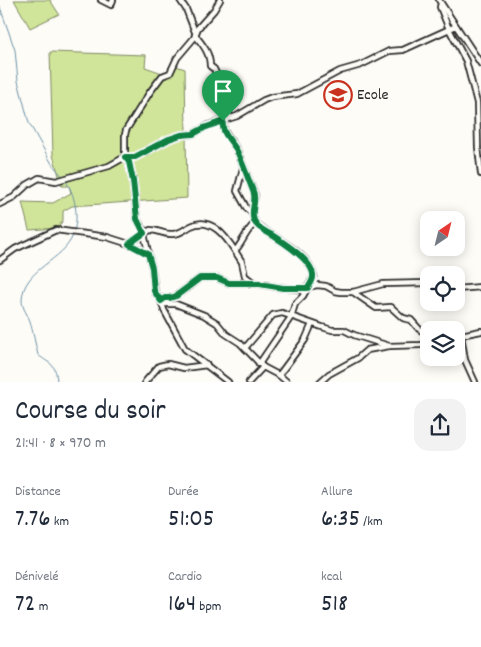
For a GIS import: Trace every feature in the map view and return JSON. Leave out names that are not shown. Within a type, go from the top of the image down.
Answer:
[{"type":"street","points":[[101,0],[111,5],[113,0]]},
{"type":"street","points":[[180,0],[195,34],[208,51],[210,66],[214,69],[229,100],[229,118]]},
{"type":"street","points":[[220,0],[177,58],[170,73],[162,76],[150,92],[126,130],[125,157],[129,162],[133,181],[137,219],[144,233],[152,268],[154,291],[185,349],[228,382]]},
{"type":"street","points":[[440,2],[481,64]]},
{"type":"street","points":[[440,2],[440,7],[449,29],[466,60],[477,103],[481,174]]},
{"type":"street","points":[[0,204],[14,197],[27,185],[39,178],[56,181],[109,166],[125,157],[135,157],[169,139],[193,134],[264,100],[272,97],[297,94],[340,71],[361,66],[389,51],[403,50],[456,26]]},
{"type":"street","points":[[223,121],[222,125],[226,136],[237,150],[255,195],[252,213],[255,223],[300,254],[307,262],[314,276],[303,296],[295,304],[291,317],[261,366],[249,382]]},
{"type":"street","points":[[243,168],[237,191],[247,209],[252,213]]},
{"type":"street","points":[[235,251],[248,230],[255,223]]},
{"type":"street","points":[[129,244],[144,233],[154,230],[173,234],[196,224],[210,225],[221,231],[242,262],[245,276],[254,283]]},
{"type":"street","points":[[0,260],[15,249],[56,230],[98,236],[129,244],[148,254]]},
{"type":"street","points":[[161,302],[165,298],[176,296],[200,278],[217,278],[229,283],[254,283],[283,288],[326,286],[336,291],[353,292],[383,284],[420,283]]},
{"type":"street","points":[[465,288],[481,287]]},
{"type":"street","points":[[353,292],[376,308],[390,307],[403,318],[411,320],[420,330]]},
{"type":"street","points":[[161,302],[176,304],[204,315],[245,348],[261,366],[287,382]]},
{"type":"street","points":[[245,348],[273,315],[282,313],[332,330],[344,330],[389,346]]},
{"type":"street","points":[[278,375],[305,340],[312,324]]},
{"type":"street","points":[[465,334],[481,331]]},
{"type":"street","points":[[320,382],[328,374],[358,358],[367,350],[389,346],[420,345]]},
{"type":"street","points":[[465,360],[475,382]]},
{"type":"street","points":[[145,382],[159,366],[168,364],[184,368],[207,365]]},
{"type":"green space","points":[[14,0],[50,0],[59,14],[30,28]]},
{"type":"green space","points":[[50,52],[146,55],[145,67],[171,76],[176,66],[185,69],[187,198],[72,206],[63,211],[63,220],[58,228],[29,230],[22,202],[53,203],[71,193],[69,186],[62,186],[53,155]]},
{"type":"waterway","points":[[0,7],[15,50],[18,81],[29,123],[52,164],[63,177]]},
{"type":"waterway","points":[[65,180],[75,205],[76,219],[74,231]]},
{"type":"waterway","points":[[57,382],[54,368],[38,355],[30,321],[22,300],[24,289],[29,280],[61,252],[73,235]]},
{"type":"place","name":"Ecole","points":[[338,95]]},
{"type":"route","points":[[223,121],[222,125],[226,136],[237,150],[255,195],[252,213],[255,223],[261,229],[300,254],[313,271],[313,280],[308,288],[298,289],[254,283],[229,283],[217,278],[200,278],[176,296],[162,299],[161,301],[154,291],[152,268],[148,254],[129,244],[144,233],[137,219],[133,181],[129,162],[125,157],[135,157],[169,139],[193,134],[209,125],[223,121]]}]
